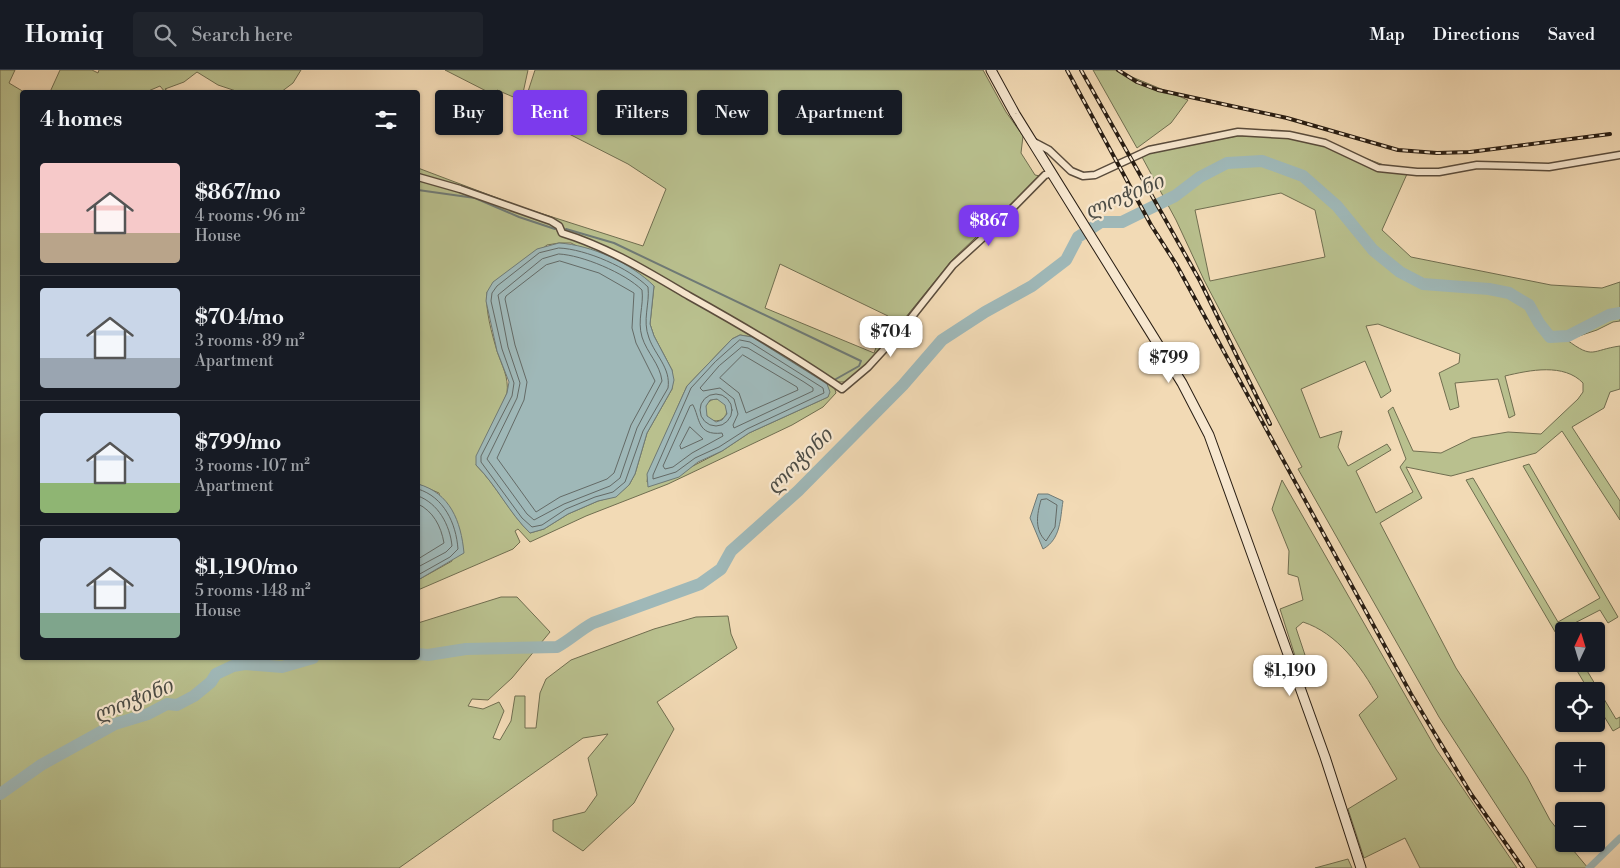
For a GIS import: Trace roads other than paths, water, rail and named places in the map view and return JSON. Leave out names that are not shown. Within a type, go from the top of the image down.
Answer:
[{"type":"main road","points":[[991,70],[1032,141],[1182,383],[1209,434],[1362,868]]},
{"type":"street","points":[[1032,141],[1049,150],[1071,171],[1083,176],[1095,175],[1148,150],[1238,132],[1289,134],[1325,143],[1378,168],[1417,172],[1439,172],[1476,165],[1548,168],[1620,155]]},
{"type":"street","points":[[420,178],[551,221],[559,226],[562,233],[608,250],[646,270],[793,355],[842,389],[868,367],[900,333],[953,265],[987,234],[1045,175],[1052,173]]},
{"type":"water","points":[[559,243],[597,251],[634,270],[654,286],[650,324],[654,336],[672,370],[674,380],[672,389],[647,433],[635,474],[629,485],[616,497],[598,501],[568,514],[544,529],[530,533],[476,465],[476,456],[507,393],[509,382],[497,351],[486,301],[487,292],[493,282],[537,249]]},
{"type":"water","points":[[740,335],[752,337],[827,384],[830,392],[828,397],[749,433],[722,451],[698,462],[679,477],[648,487],[647,474],[687,386],[732,339]],"holes":[[[717,399],[725,405],[727,414],[722,420],[716,422],[707,416],[706,406],[710,400]]]},
{"type":"water","points":[[420,485],[438,494],[452,510],[457,519],[464,553],[420,579]]},
{"type":"water","points":[[1038,494],[1048,494],[1063,501],[1059,528],[1053,540],[1043,549],[1030,518]]},
{"type":"waterway","name":"ლოჭინი","points":[[420,654],[428,655],[466,649],[557,647],[593,623],[700,584],[721,569],[731,551],[798,491],[903,385],[942,340],[985,312],[1032,286],[1066,260],[1078,237],[1101,222],[1122,222],[1175,196],[1200,177],[1227,163],[1262,161],[1303,176],[1337,206],[1373,250],[1400,272],[1423,284],[1489,289],[1509,293],[1529,305],[1539,323],[1550,337],[1568,336],[1609,315],[1620,313]]},
{"type":"waterway","points":[[420,190],[475,198],[519,217],[555,229]]},
{"type":"waterway","points":[[566,229],[614,243],[861,361],[859,366],[836,379]]},
{"type":"waterway","name":"ლოჭინი","points":[[0,794],[41,765],[115,724],[148,714],[167,704],[177,705],[194,696],[211,682],[216,674],[233,666],[245,664],[282,667],[306,660]]},
{"type":"waterway","points":[[1589,868],[1620,838]]},
{"type":"railway","points":[[1067,70],[1151,225],[1176,264],[1411,694],[1471,794],[1523,868]]},
{"type":"railway","points":[[1081,70],[1200,281],[1270,424]]},
{"type":"railway","points":[[1118,70],[1137,82],[1158,90],[1287,118],[1398,150],[1437,153],[1470,152],[1610,134]]}]
